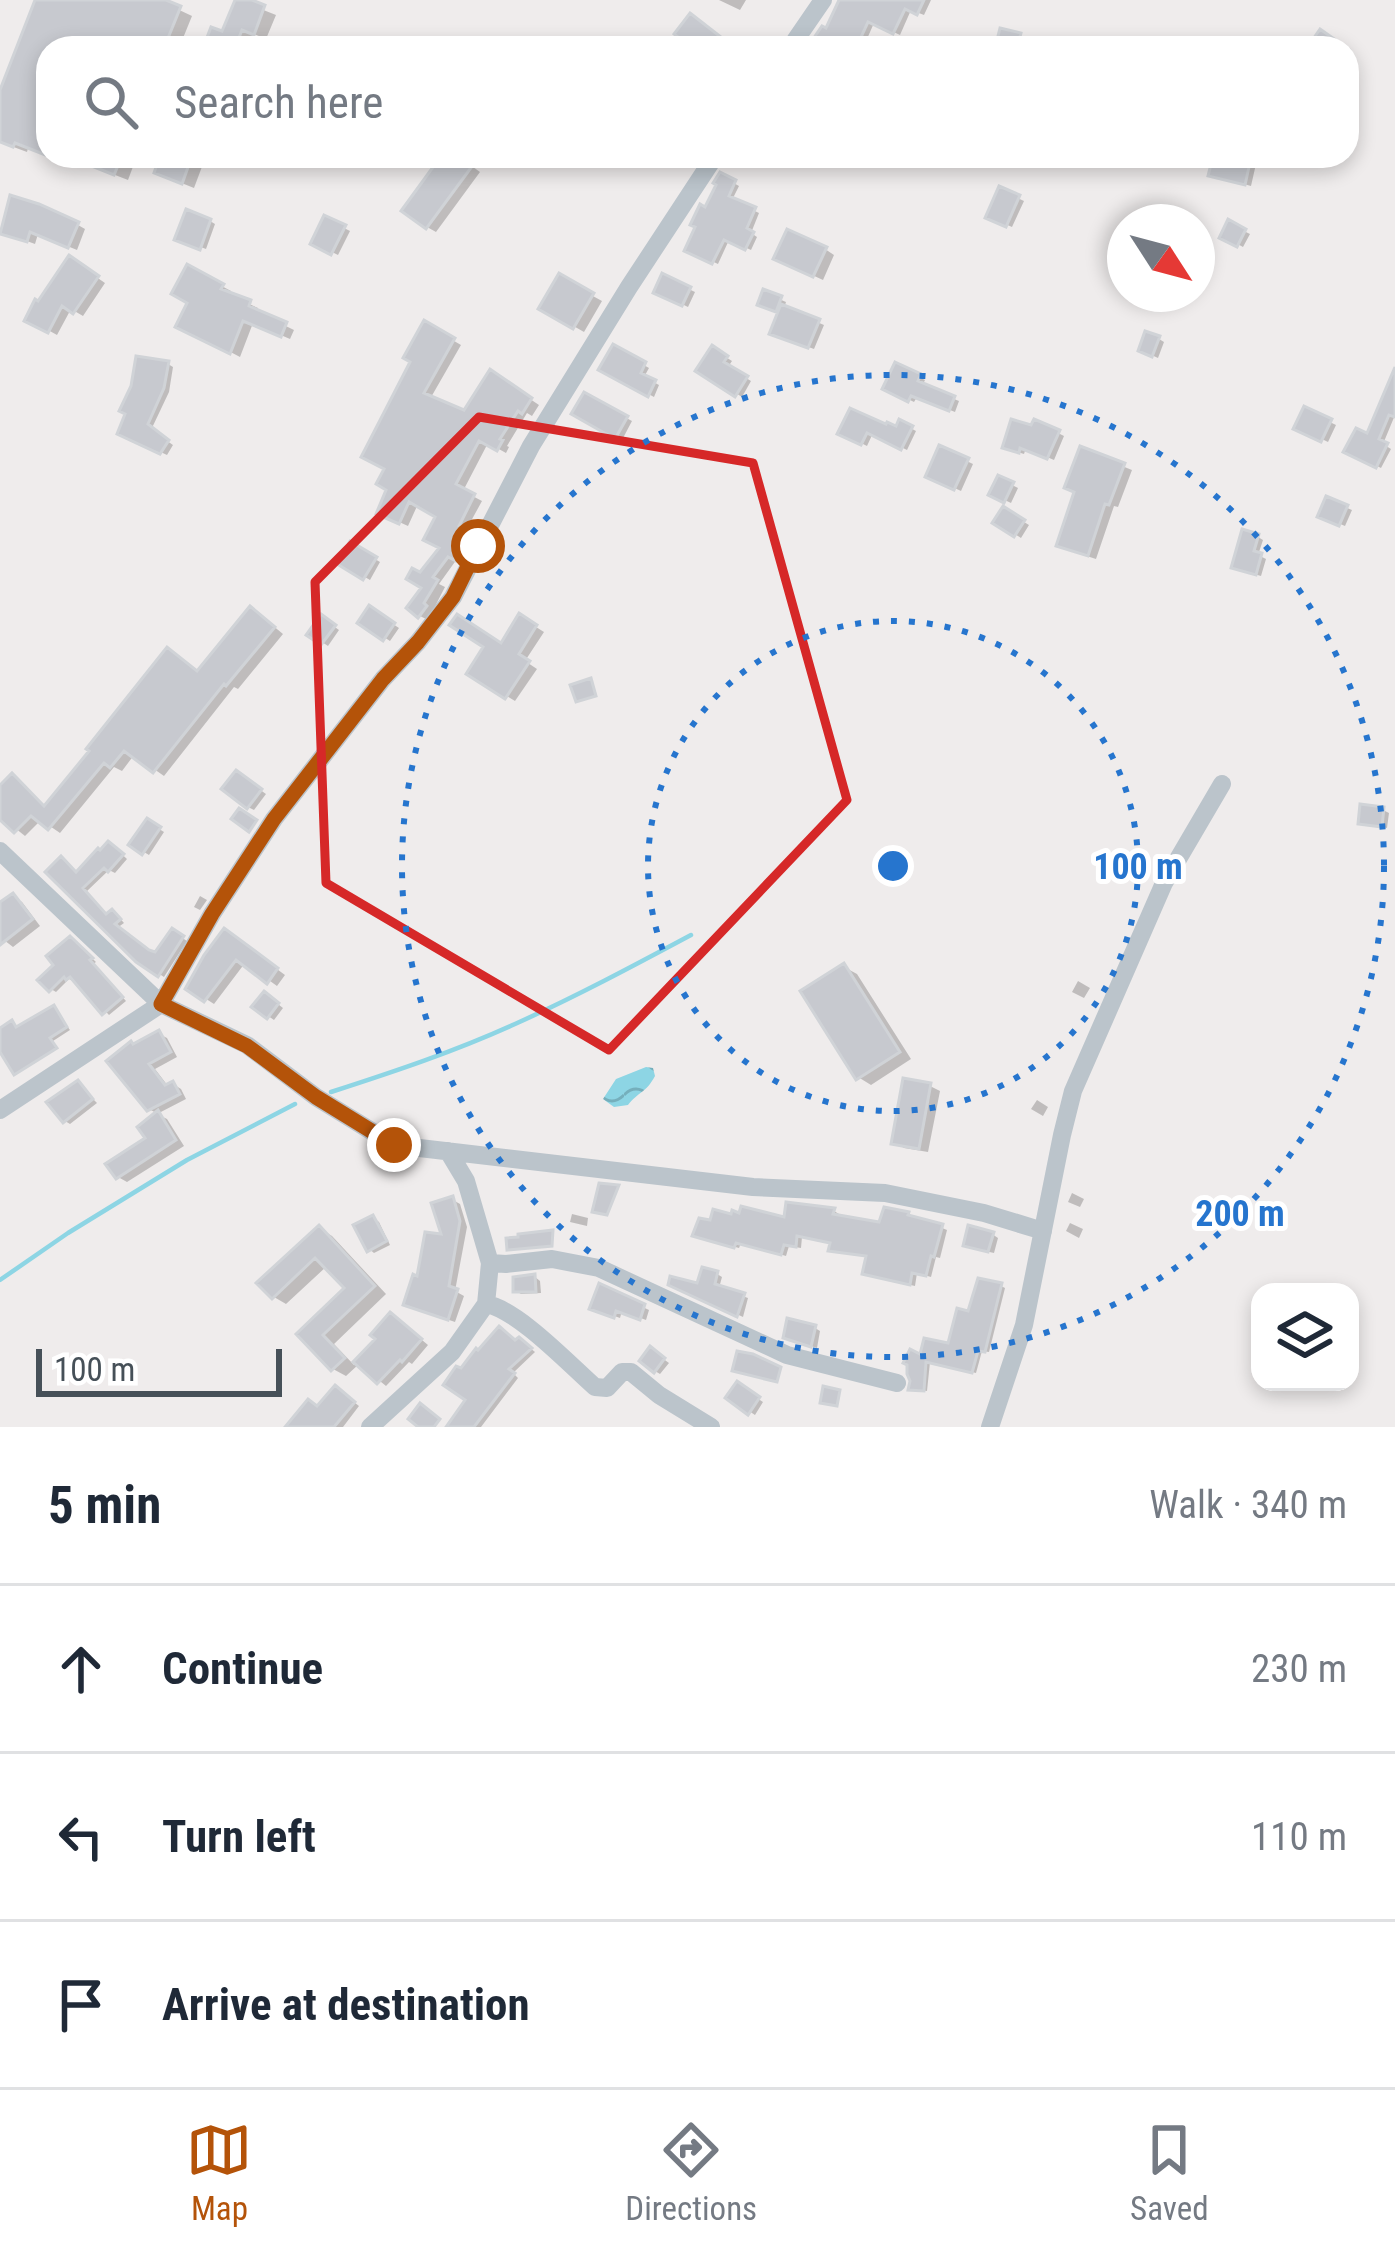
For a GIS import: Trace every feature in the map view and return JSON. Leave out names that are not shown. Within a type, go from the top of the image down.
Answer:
[{"type":"street","points":[[798,36],[824,0]]},
{"type":"street","points":[[0,1110],[161,1004],[274,819],[453,597],[531,446],[707,168]]},
{"type":"street","points":[[990,1427],[1024,1325],[1073,1091],[1164,884],[1222,784]]},
{"type":"street","points":[[0,851],[161,1004],[247,1046],[316,1097],[394,1145],[753,1187],[885,1193],[984,1213],[1043,1231]]},
{"type":"street","points":[[370,1427],[452,1352],[486,1304],[490,1263],[466,1181],[448,1151]]},
{"type":"street","points":[[490,1263],[552,1259],[582,1263],[787,1355],[897,1383]]},
{"type":"street","points":[[486,1304],[499,1306],[525,1325],[595,1387],[607,1388],[622,1372],[631,1372],[711,1427]]},
{"type":"highlighted area","points":[[479,417],[753,463],[847,800],[609,1050],[326,883],[315,582]]},
{"type":"water","points":[[653,1068],[655,1076],[628,1105],[614,1107],[603,1099],[616,1079]]},
{"type":"building","points":[[35,0],[166,0],[181,6],[169,36],[36,36],[36,151],[0,142],[0,90]]},
{"type":"building","points":[[235,0],[265,5],[254,35],[242,30],[240,36],[208,36],[211,27],[222,31]]},
{"type":"building","points":[[839,0],[924,0],[917,15],[905,9],[893,34],[868,22],[862,36],[815,36],[822,26],[826,28]]},
{"type":"building","points":[[690,13],[720,36],[677,36]]},
{"type":"building","points":[[1000,28],[1021,33],[1020,36],[998,36]]},
{"type":"building","points":[[156,168],[188,168],[182,184],[154,173]]},
{"type":"building","points":[[432,168],[471,168],[426,229],[401,211]]},
{"type":"building","points":[[1210,168],[1249,168],[1245,185],[1208,176]]},
{"type":"building","points":[[720,172],[736,180],[729,196],[756,207],[747,228],[754,232],[745,250],[724,240],[712,264],[684,251],[695,227],[690,225],[700,204],[705,207]]},
{"type":"building","points":[[999,186],[1020,195],[1006,227],[985,218]]},
{"type":"building","points":[[10,195],[79,222],[68,248],[30,232],[27,242],[0,234]]},
{"type":"building","points":[[186,209],[211,219],[200,250],[174,240]]},
{"type":"building","points":[[324,215],[346,225],[331,255],[310,244]]},
{"type":"building","points":[[1228,219],[1246,229],[1237,247],[1219,238]]},
{"type":"building","points":[[787,229],[827,247],[813,277],[773,259]]},
{"type":"building","points":[[69,255],[99,276],[73,314],[62,306],[48,333],[24,321]]},
{"type":"building","points":[[187,264],[224,284],[221,289],[251,300],[249,306],[287,322],[281,337],[243,321],[230,354],[175,327],[187,303],[171,294]]},
{"type":"building","points":[[559,273],[594,293],[573,329],[538,309]]},
{"type":"building","points":[[662,273],[691,287],[682,306],[653,293]]},
{"type":"building","points":[[763,289],[782,296],[776,312],[757,305]]},
{"type":"building","points":[[781,304],[820,319],[808,348],[769,334]]},
{"type":"building","points":[[424,320],[455,338],[424,393],[464,410],[490,369],[532,398],[522,414],[518,411],[497,451],[479,441],[456,484],[475,494],[459,526],[467,540],[456,561],[448,557],[433,577],[438,580],[418,618],[406,608],[421,588],[406,579],[412,568],[420,572],[439,548],[423,540],[435,517],[409,502],[399,524],[376,514],[386,490],[376,484],[384,469],[361,457],[410,362],[403,358]]},
{"type":"building","points":[[1145,331],[1160,336],[1152,357],[1138,351]]},
{"type":"building","points":[[613,344],[646,362],[641,373],[656,380],[648,397],[598,370]]},
{"type":"building","points":[[712,345],[728,356],[724,362],[748,376],[735,397],[695,371]]},
{"type":"building","points":[[136,356],[169,361],[164,388],[148,424],[169,440],[160,454],[117,434]]},
{"type":"building","points":[[895,362],[921,374],[918,381],[955,396],[949,411],[911,396],[908,402],[882,389]]},
{"type":"building","points":[[1395,367],[1395,417],[1389,415],[1379,439],[1388,443],[1376,468],[1343,452],[1356,428],[1367,433]]},
{"type":"building","points":[[584,392],[628,416],[615,439],[571,414]]},
{"type":"building","points":[[1304,406],[1332,419],[1321,442],[1293,429]]},
{"type":"building","points":[[850,408],[886,424],[896,426],[899,419],[913,426],[901,450],[867,433],[861,445],[837,434]]},
{"type":"building","points":[[1011,419],[1031,425],[1034,419],[1060,430],[1047,459],[1020,448],[1019,453],[1002,448]]},
{"type":"building","points":[[939,445],[969,458],[954,490],[925,477]]},
{"type":"building","points":[[1080,446],[1125,463],[1088,556],[1056,546],[1074,492],[1064,488]]},
{"type":"building","points":[[998,475],[1014,482],[1004,503],[988,495]]},
{"type":"building","points":[[1326,496],[1348,505],[1339,526],[1317,517]]},
{"type":"building","points":[[1003,506],[1025,520],[1014,537],[992,523]]},
{"type":"building","points":[[1242,529],[1259,534],[1254,551],[1262,553],[1256,575],[1231,568]]},
{"type":"building","points":[[350,541],[377,557],[363,580],[337,564]]},
{"type":"building","points":[[369,605],[395,623],[383,641],[357,623]]},
{"type":"building","points":[[250,606],[275,627],[153,773],[124,751],[110,768],[104,763],[48,830],[31,816],[14,833],[0,820],[0,785],[12,773],[44,806],[167,647],[197,671]]},
{"type":"building","points":[[519,613],[537,625],[519,654],[530,661],[505,699],[466,674],[483,647],[449,625],[457,614],[501,643]]},
{"type":"building","points":[[321,614],[336,625],[321,645],[306,635]]},
{"type":"building","points":[[591,678],[596,696],[576,702],[570,685]]},
{"type":"building","points":[[236,770],[262,789],[247,809],[221,789]]},
{"type":"building","points":[[1360,804],[1384,807],[1382,827],[1358,824]]},
{"type":"building","points":[[239,808],[257,820],[249,832],[231,819]]},
{"type":"building","points":[[147,818],[161,827],[142,855],[128,845]]},
{"type":"building","points":[[108,841],[124,854],[108,872],[104,868],[83,888],[106,914],[112,909],[121,919],[115,924],[149,950],[155,952],[172,928],[184,936],[158,977],[136,962],[45,872],[61,856],[76,872]]},
{"type":"building","points":[[13,893],[33,919],[0,945],[0,902]]},
{"type":"building","points":[[224,928],[278,968],[267,984],[236,960],[204,1002],[185,989]]},
{"type":"building","points":[[70,936],[123,997],[102,1015],[70,977],[49,992],[37,980],[53,965],[46,956]]},
{"type":"building","points":[[844,963],[900,1052],[856,1080],[800,991]]},
{"type":"building","points":[[264,991],[279,1003],[267,1019],[251,1007]]},
{"type":"building","points":[[54,1005],[67,1027],[50,1038],[57,1048],[14,1075],[0,1052],[0,1028],[12,1020],[16,1027]]},
{"type":"building","points":[[159,1030],[171,1052],[149,1064],[165,1085],[173,1081],[180,1094],[147,1111],[106,1061],[131,1041]]},
{"type":"building","points":[[903,1078],[931,1083],[919,1149],[891,1144]]},
{"type":"building","points":[[78,1080],[93,1099],[63,1123],[46,1102]]},
{"type":"building","points":[[158,1110],[176,1140],[116,1179],[105,1164],[145,1138],[137,1127]]},
{"type":"building","points":[[599,1183],[619,1185],[607,1215],[592,1212]]},
{"type":"building","points":[[453,1196],[460,1221],[449,1286],[458,1289],[448,1320],[403,1305],[413,1274],[417,1276],[425,1232],[441,1234],[431,1203]]},
{"type":"building","points":[[786,1202],[835,1208],[833,1214],[879,1222],[884,1207],[943,1224],[926,1276],[912,1273],[910,1285],[862,1274],[866,1256],[828,1251],[830,1243],[797,1236],[796,1247],[784,1245],[781,1255],[692,1236],[699,1218],[710,1220],[713,1209],[731,1214],[732,1210],[739,1213],[741,1206],[784,1217]]},
{"type":"building","points":[[373,1215],[387,1241],[367,1252],[353,1225]]},
{"type":"building","points":[[319,1225],[375,1286],[323,1335],[345,1358],[331,1371],[296,1334],[344,1288],[315,1258],[272,1299],[256,1283]]},
{"type":"building","points":[[968,1225],[994,1232],[988,1252],[963,1246]]},
{"type":"building","points":[[553,1230],[552,1246],[507,1250],[506,1238]]},
{"type":"building","points":[[702,1267],[718,1271],[715,1284],[745,1293],[737,1317],[668,1285],[670,1276],[697,1283]]},
{"type":"building","points":[[535,1274],[536,1292],[513,1292],[513,1277]]},
{"type":"building","points":[[978,1278],[1002,1283],[985,1352],[978,1351],[972,1373],[926,1362],[924,1391],[908,1390],[910,1381],[903,1363],[910,1349],[920,1354],[924,1338],[948,1343],[957,1308],[968,1311]]},
{"type":"building","points":[[599,1283],[645,1304],[640,1320],[616,1311],[614,1318],[589,1309]]},
{"type":"building","points":[[390,1312],[422,1339],[377,1384],[353,1362],[375,1339],[370,1335]]},
{"type":"building","points":[[787,1318],[816,1325],[811,1347],[783,1338]]},
{"type":"building","points":[[499,1326],[532,1348],[509,1369],[515,1373],[474,1427],[446,1427],[465,1400],[443,1385],[456,1366],[461,1368]]},
{"type":"building","points":[[650,1346],[665,1358],[654,1373],[639,1361]]},
{"type":"building","points":[[737,1351],[781,1367],[777,1382],[732,1371]]},
{"type":"building","points":[[737,1381],[760,1397],[748,1415],[725,1398]]},
{"type":"building","points":[[335,1385],[355,1402],[334,1427],[285,1427],[308,1399],[317,1406]]},
{"type":"building","points":[[823,1386],[840,1390],[837,1406],[820,1403]]},
{"type":"building","points":[[420,1403],[440,1419],[434,1427],[418,1427],[408,1419]]},
{"type":"waterway","points":[[331,1092],[493,1034],[691,935]]},
{"type":"waterway","points":[[0,1280],[187,1160],[295,1104]]},
{"type":"route","points":[[394,1145],[316,1097],[247,1046],[161,1004],[274,819],[453,597],[478,546]]}]
